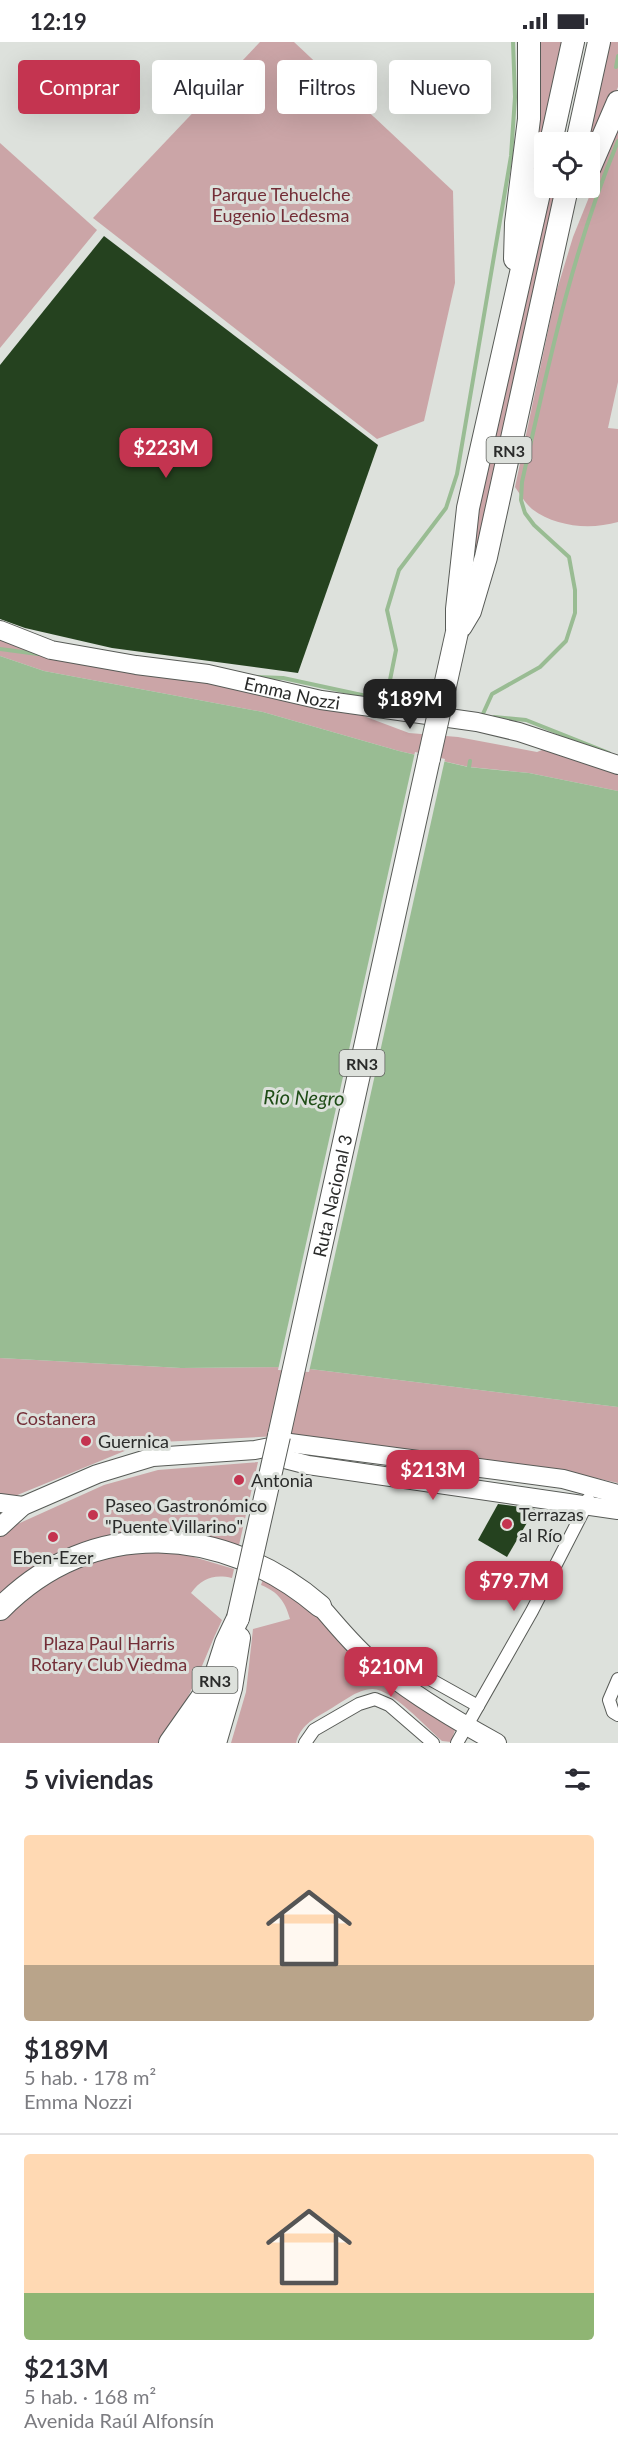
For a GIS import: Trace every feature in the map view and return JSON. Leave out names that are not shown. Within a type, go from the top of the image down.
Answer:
[{"type":"highway","points":[[513,314],[516,223],[529,119],[529,42]]},
{"type":"highway","points":[[553,132],[573,42]]},
{"type":"highway","points":[[579,132],[599,42]]},
{"type":"highway","points":[[600,144],[618,102]]},
{"type":"highway","name":"RN3","points":[[457,632],[457,609],[468,508],[538,198]]},
{"type":"highway","name":"RN3","points":[[457,632],[470,610],[486,556],[565,198]]},
{"type":"highway","points":[[550,263],[577,198]]},
{"type":"highway","name":"Ruta Nacional 3","points":[[194,1743],[226,1643],[238,1618],[457,632]]},
{"type":"highway","points":[[0,1609],[34,1581],[82,1555],[118,1545],[148,1541],[182,1542],[244,1559],[298,1588],[320,1606]]},
{"type":"highway","name":"Ruta Nacional 3","points":[[215,1743],[231,1688],[239,1647],[238,1618]]},
{"type":"highway","points":[[170,1743],[214,1683]]},
{"type":"main road","name":"Emma Nozzi","points":[[0,630],[51,650],[136,665],[208,674],[321,700],[477,722],[519,732],[618,765]]},
{"type":"main road","points":[[0,1527],[23,1506],[97,1474],[153,1457],[266,1449],[290,1443],[563,1479],[618,1510]]},
{"type":"main road","points":[[588,1495],[618,1494]]},
{"type":"main road","points":[[0,1503],[23,1506]]},
{"type":"main road","points":[[320,1606],[372,1662],[466,1726],[498,1743]]},
{"type":"street","points":[[457,1743],[532,1611],[588,1495]]},
{"type":"street","points":[[392,1677],[401,1669],[410,1668],[478,1706]]},
{"type":"street","points":[[618,1679],[609,1700],[613,1712],[618,1715]]},
{"type":"street","points":[[306,1740],[314,1730],[359,1704],[375,1699],[389,1705],[433,1743]]},
{"type":"green space","name":"Parque Tehuelche Eugenio Ledesma","points":[[260,42],[294,42],[313,60],[277,60],[277,114],[371,114],[453,191],[455,283],[424,421],[377,439],[93,218],[192,114],[265,114],[265,60],[243,60]]},
{"type":"green space","points":[[536,42],[564,42],[544,132],[535,132]]},
{"type":"green space","points":[[609,42],[618,42],[618,87],[599,132],[590,132]]},
{"type":"green space","points":[[618,125],[618,382],[608,428],[618,429],[618,522],[585,526],[562,523],[541,515],[532,509],[515,487],[556,293],[573,237],[589,198],[600,198],[600,170]]},
{"type":"green space","points":[[0,143],[97,230],[0,348]]},
{"type":"green space","points":[[548,198],[558,198],[476,563],[469,554]]},
{"type":"green space","points":[[0,640],[128,668],[321,700],[409,733],[458,737],[537,752],[552,746],[618,772],[618,791],[529,773],[469,767],[399,751],[263,712],[44,671],[0,656]]},
{"type":"green space","name":"Costanera","points":[[0,1358],[181,1368],[294,1367],[618,1407],[618,1483],[555,1469],[279,1436],[161,1442],[127,1450],[15,1496],[0,1495]]},
{"type":"green space","points":[[258,1462],[239,1545],[183,1534],[149,1533],[0,1597],[0,1533],[11,1527],[104,1485],[158,1470]]},
{"type":"green space","name":"Plaza Paul Harris Rotary Club Viedma","points":[[177,1552],[234,1569],[232,1578],[209,1578],[191,1593],[222,1620],[187,1699],[159,1743],[0,1743],[0,1620],[45,1586],[94,1562],[131,1554]]},
{"type":"green space","points":[[263,1579],[293,1594],[452,1725],[455,1730],[451,1742],[442,1741],[389,1695],[372,1689],[355,1694],[312,1720],[301,1732],[296,1743],[231,1743],[246,1692],[253,1629],[290,1619],[280,1598],[261,1585]]},
{"type":"water","name":"Río Negro","points":[[0,656],[44,671],[263,712],[399,751],[468,767],[529,773],[618,791],[618,1407],[294,1367],[181,1368],[0,1358]]},
{"type":"pier","points":[[415,752],[445,759],[309,1372],[278,1370]]},
{"type":"building","points":[[104,236],[378,445],[298,673],[112,648],[25,628],[0,619],[0,365]]},
{"type":"building","name":"Terrazas al Río","points":[[498,1504],[535,1509],[507,1557],[478,1540]]},
{"type":"waterway","points":[[386,700],[396,650],[387,610],[399,570],[446,508],[457,474],[511,156],[515,97],[513,42]]},
{"type":"waterway","points":[[616,67],[618,56]]},
{"type":"waterway","points":[[482,716],[492,694],[540,667],[566,641],[575,613],[575,590],[569,557],[534,525],[525,513],[521,500],[522,482],[562,309],[587,224],[618,141]]},
{"type":"waterway","points":[[0,649],[38,654]]},
{"type":"waterway","points":[[257,677],[283,678],[385,700]]},
{"type":"waterway","points":[[494,717],[526,720],[609,753]]},
{"type":"waterway","points":[[469,767],[470,761]]},
{"type":"place","name":"Guernica","points":[[86,1441]]},
{"type":"place","name":"Antonia","points":[[239,1480]]},
{"type":"place","name":"Paseo Gastronómico \"Puente Villarino\"","points":[[93,1515]]},
{"type":"place","name":"Terrazas al Río","points":[[507,1524]]},
{"type":"place","name":"Eben-Ezer","points":[[53,1537]]}]
